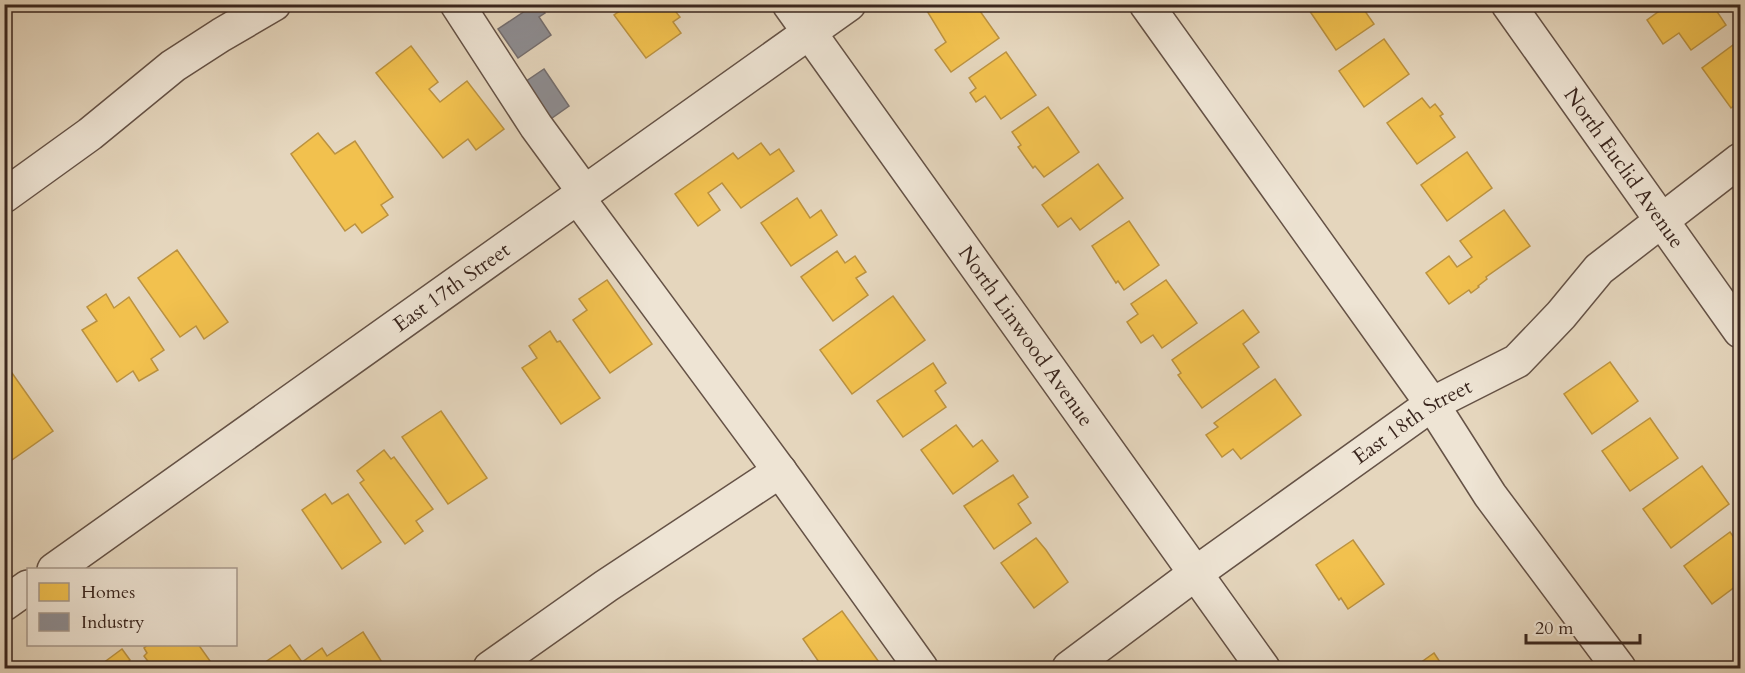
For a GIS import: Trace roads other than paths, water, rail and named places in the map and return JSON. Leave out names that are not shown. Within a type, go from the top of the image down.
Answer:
[{"type":"street","points":[[4,196],[90,134],[173,66],[274,4]]},
{"type":"street","points":[[456,4],[582,195],[921,669]]},
{"type":"street","name":"North Linwood Avenue","points":[[789,4],[1263,669]]},
{"type":"street","name":"East 17th Street","points":[[57,568],[849,4]]},
{"type":"street","points":[[1146,4],[1432,404],[1490,495],[1619,669]]},
{"type":"street","name":"North Euclid Avenue","points":[[1508,4],[1740,331]]},
{"type":"street","name":"East 18th Street","points":[[1069,669],[1196,573],[1432,404],[1517,361],[1561,315],[1599,269],[1740,160]]},
{"type":"street","points":[[490,669],[606,585],[780,471]]},
{"type":"street","points":[[4,604],[27,588]]}]
